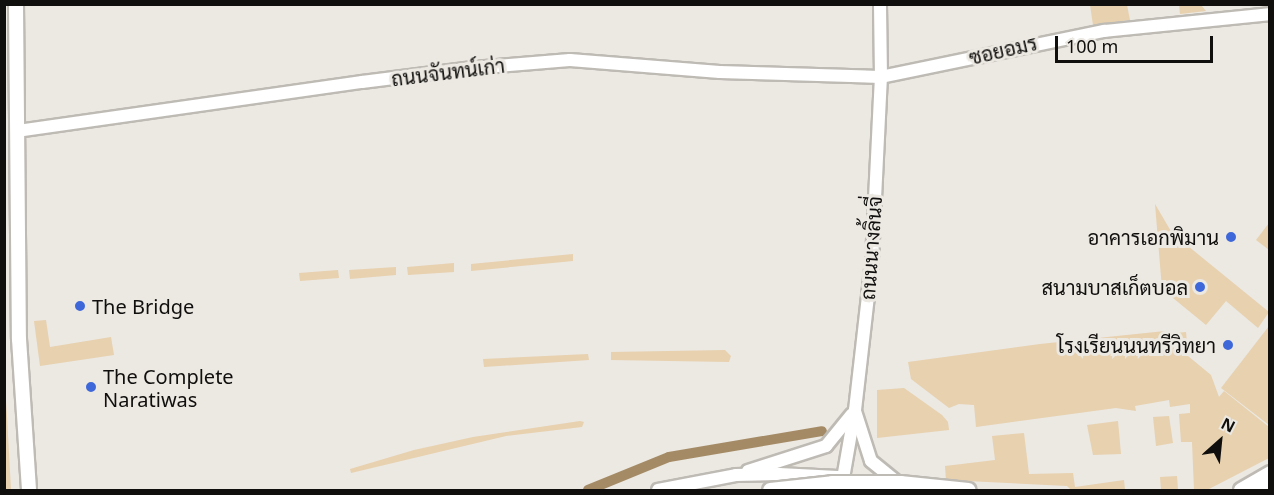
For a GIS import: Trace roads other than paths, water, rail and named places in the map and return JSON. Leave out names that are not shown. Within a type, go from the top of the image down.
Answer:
[{"type":"highway","points":[[770,490],[832,483],[900,483],[968,490]]},
{"type":"highway","points":[[1258,490],[1269,487]]},
{"type":"main road","points":[[16,4],[20,359],[29,490]]},
{"type":"main road","points":[[1241,490],[1269,473]]},
{"type":"street","name":"ถนนนางลิ้นจี่","points":[[843,484],[855,410],[872,260],[881,77],[880,4]]},
{"type":"street","name":"ซอยอมร","points":[[881,77],[1104,30],[1269,14]]},
{"type":"street","name":"ถนนจันทน์เก่า","points":[[17,131],[473,68],[570,60],[720,72],[881,77]]},
{"type":"street","points":[[658,490],[736,475],[826,446],[855,410]]},
{"type":"street","points":[[855,410],[872,461],[902,485]]},
{"type":"street","points":[[736,475],[779,474],[843,484],[902,485],[930,490]]},
{"type":"waterway","points":[[588,490],[669,457],[822,431]]},
{"type":"place","name":"อาคารเอกพิมาน","points":[[1231,237]]},
{"type":"place","name":"สนามบาสเก็ตบอล","points":[[1200,287]]},
{"type":"place","name":"The Bridge","points":[[80,306]]},
{"type":"place","name":"โรงเรียนนนทรีวิทยา","points":[[1228,345]]},
{"type":"place","name":"The Complete Naratiwas","points":[[91,387]]}]
